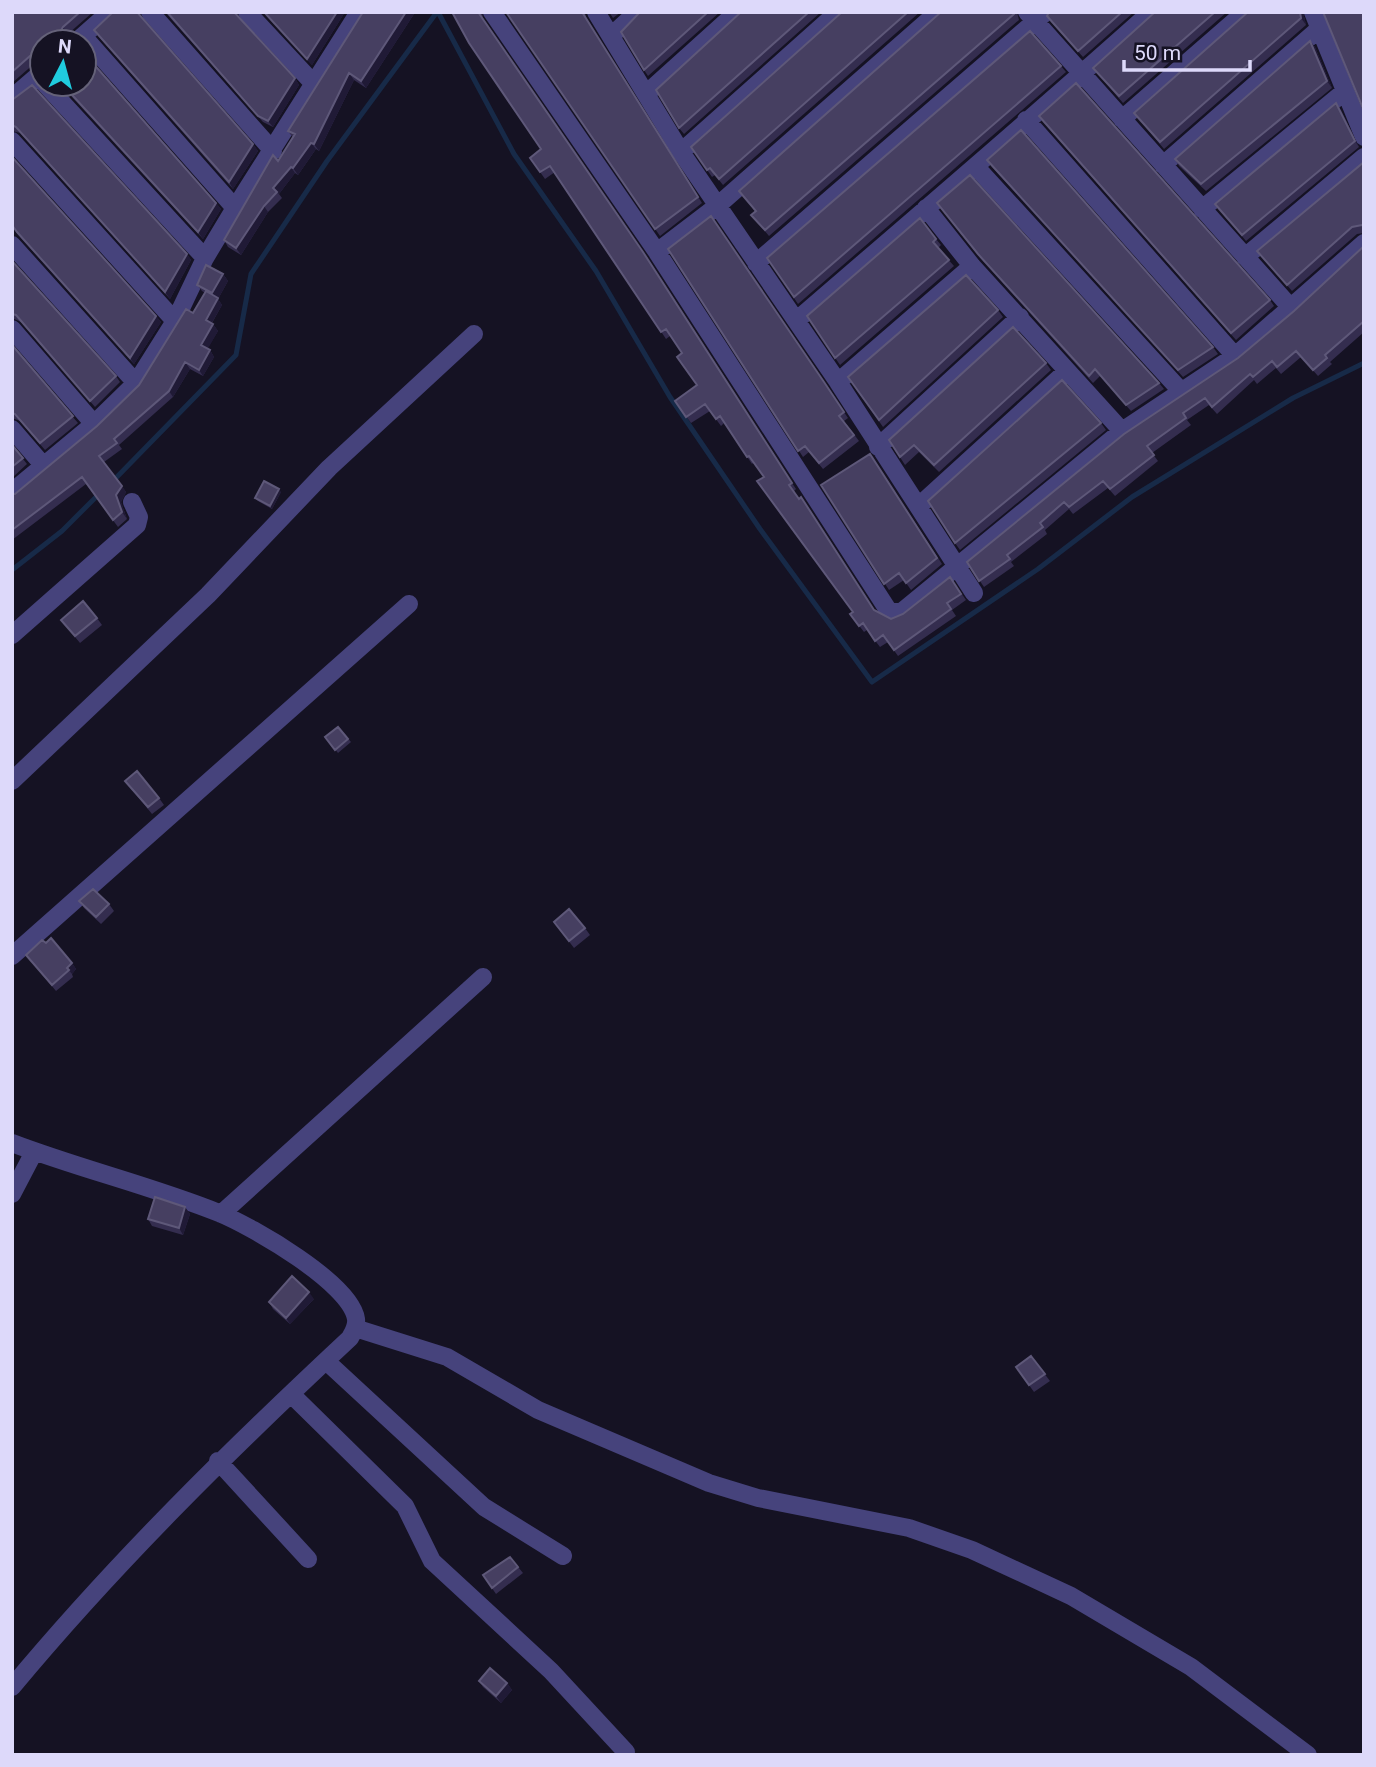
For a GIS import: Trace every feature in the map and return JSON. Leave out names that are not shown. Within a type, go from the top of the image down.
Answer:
[{"type":"street","points":[[92,28],[110,12]]},
{"type":"street","points":[[150,12],[273,150]]},
{"type":"street","points":[[247,12],[313,83]]},
{"type":"street","points":[[492,12],[657,252],[888,610],[896,613],[904,610],[1122,431],[1235,356],[1292,309],[1364,243]]},
{"type":"street","points":[[596,12],[716,207],[797,320],[878,447],[920,505],[974,593]]},
{"type":"street","points":[[611,36],[637,12]]},
{"type":"street","points":[[646,94],[737,12]]},
{"type":"street","points":[[681,152],[838,12]]},
{"type":"street","points":[[657,252],[716,207],[938,12]]},
{"type":"street","points":[[797,320],[926,208],[977,168],[1026,120],[1151,12]]},
{"type":"street","points":[[1122,118],[1245,12]]},
{"type":"street","points":[[12,492],[94,424],[136,383],[175,321],[205,258],[234,208],[273,150],[353,15]]},
{"type":"street","points":[[755,263],[1036,15],[1082,74],[1292,309]]},
{"type":"street","points":[[1163,165],[1316,20],[1364,136]]},
{"type":"street","points":[[98,59],[234,208]]},
{"type":"street","points":[[12,98],[28,87]]},
{"type":"street","points":[[1202,209],[1344,92]]},
{"type":"street","points":[[60,98],[205,258]]},
{"type":"street","points":[[1026,120],[1235,356]]},
{"type":"street","points":[[12,141],[175,321]]},
{"type":"street","points":[[1245,257],[1364,157]]},
{"type":"street","points":[[977,168],[1181,391]]},
{"type":"street","points":[[926,208],[972,266],[1122,431]]},
{"type":"street","points":[[12,245],[136,383]]},
{"type":"street","points":[[838,382],[972,266]]},
{"type":"street","points":[[878,447],[1020,317]]},
{"type":"street","points":[[12,329],[94,424]]},
{"type":"street","points":[[12,781],[208,595],[329,468],[474,334]]},
{"type":"street","points":[[920,505],[1067,371]]},
{"type":"street","points":[[12,429],[43,465]]},
{"type":"street","points":[[12,635],[137,525],[139,517],[132,502]]},
{"type":"street","points":[[12,956],[409,604]]},
{"type":"street","points":[[221,1214],[483,977]]},
{"type":"street","points":[[12,1143],[221,1214],[314,1268],[350,1306],[356,1317],[350,1339],[218,1461],[57,1633],[12,1687]]},
{"type":"street","points":[[12,1194],[34,1152]]},
{"type":"street","points":[[355,1328],[447,1357],[538,1410],[709,1483],[758,1499],[909,1528],[972,1550],[1071,1596],[1191,1667],[1308,1755]]},
{"type":"street","points":[[326,1361],[484,1507],[562,1556]]},
{"type":"street","points":[[291,1394],[405,1506],[432,1560],[551,1671],[626,1752]]},
{"type":"street","points":[[218,1461],[308,1559]]},
{"type":"building","points":[[12,12],[80,12],[62,28],[28,28],[28,58],[12,72]]},
{"type":"building","points":[[113,12],[137,12],[253,144],[229,182],[98,35],[96,28]]},
{"type":"building","points":[[167,12],[234,12],[295,78],[268,121],[258,116]]},
{"type":"building","points":[[264,12],[337,12],[307,59]]},
{"type":"building","points":[[363,12],[406,12],[361,81],[349,73],[314,144],[311,143],[293,168],[291,167],[273,188],[277,192],[264,206],[236,248],[224,240],[273,155],[278,161],[295,134],[288,131]]},
{"type":"building","points":[[452,12],[478,12],[643,252],[792,483],[789,485],[799,499],[801,497],[874,610],[891,619],[903,614],[950,577],[961,594],[947,603],[951,609],[894,650],[883,635],[875,641],[863,623],[859,626],[850,614],[853,612],[757,481],[764,477],[720,416],[716,419],[705,404],[686,417],[675,401],[697,385],[677,357],[682,353],[666,329],[661,332],[550,166],[540,172],[530,158],[541,149],[469,43]]},
{"type":"building","points":[[506,12],[582,12],[698,197],[655,229]]},
{"type":"building","points":[[640,12],[708,12],[644,70],[621,32]]},
{"type":"building","points":[[741,12],[809,12],[679,128],[656,90]]},
{"type":"building","points":[[842,12],[908,12],[719,179],[710,168],[707,170],[691,147]]},
{"type":"building","points":[[941,12],[1014,14],[765,230],[751,215],[756,211],[739,191]]},
{"type":"building","points":[[1049,12],[1122,12],[1078,51],[1047,16]]},
{"type":"building","points":[[1155,12],[1215,12],[1119,96],[1093,68]]},
{"type":"building","points":[[1248,12],[1300,12],[1301,18],[1160,142],[1134,113]]},
{"type":"building","points":[[1323,12],[1364,12],[1364,111]]},
{"type":"building","points":[[1030,31],[1061,66],[794,297],[767,258]]},
{"type":"building","points":[[1310,41],[1327,81],[1201,184],[1175,159]]},
{"type":"building","points":[[98,69],[216,203],[198,232],[75,98],[98,98]]},
{"type":"building","points":[[1076,83],[1270,300],[1231,333],[1039,116]]},
{"type":"building","points":[[28,88],[28,98],[44,98],[187,254],[165,292],[12,125],[12,100]]},
{"type":"building","points":[[1336,103],[1355,141],[1242,235],[1215,204]]},
{"type":"building","points":[[1021,130],[1213,347],[1178,370],[987,160]]},
{"type":"building","points":[[12,157],[156,316],[130,358],[12,225]]},
{"type":"building","points":[[1364,162],[1364,226],[1352,227],[1287,285],[1257,251]]},
{"type":"building","points":[[970,175],[1159,383],[1126,405],[1095,369],[1089,376],[978,254],[937,203]]},
{"type":"building","points":[[711,216],[844,412],[839,416],[854,435],[819,463],[805,446],[798,451],[668,249]]},
{"type":"building","points":[[920,218],[936,239],[933,242],[949,260],[835,358],[807,316]]},
{"type":"building","points":[[1364,246],[1364,321],[1325,355],[1327,358],[1313,370],[1296,351],[1277,367],[1272,361],[1253,377],[1250,374],[1212,407],[1205,398],[1183,413],[1186,418],[1147,446],[1154,455],[1110,489],[1103,481],[1069,507],[1064,502],[1040,523],[1043,527],[1007,555],[1010,559],[979,581],[967,562],[1124,434],[1238,358]]},
{"type":"building","points":[[12,261],[116,376],[90,401],[16,315],[12,314]]},
{"type":"building","points":[[206,265],[223,274],[212,293],[197,285]]},
{"type":"building","points":[[966,275],[998,310],[879,420],[848,377]]},
{"type":"building","points":[[206,291],[218,298],[206,320],[213,324],[201,345],[210,350],[199,370],[185,362],[169,391],[114,439],[117,443],[99,456],[122,486],[116,495],[122,512],[113,520],[82,477],[12,530],[12,494],[97,426],[139,385],[186,309],[193,313]]},
{"type":"building","points":[[1013,327],[1046,363],[934,465],[914,445],[900,457],[889,440]]},
{"type":"building","points":[[12,345],[73,416],[40,443],[12,413]]},
{"type":"building","points":[[1062,380],[1101,423],[955,543],[928,501]]},
{"type":"building","points":[[12,445],[23,458],[12,467]]},
{"type":"building","points":[[870,454],[937,558],[906,583],[899,573],[884,584],[821,485]]},
{"type":"building","points":[[264,481],[279,489],[270,506],[255,498]]},
{"type":"building","points":[[83,601],[97,618],[75,636],[61,620]]},
{"type":"building","points":[[338,727],[348,739],[335,750],[325,737]]},
{"type":"building","points":[[137,771],[159,798],[148,807],[125,781]]},
{"type":"building","points":[[93,889],[109,904],[96,917],[79,901]]},
{"type":"building","points":[[569,909],[585,928],[569,941],[554,922]]},
{"type":"building","points":[[51,938],[72,963],[67,968],[69,970],[52,985],[26,955],[42,940],[46,943]]},
{"type":"building","points":[[155,1197],[185,1207],[179,1228],[148,1219]]},
{"type":"building","points":[[292,1276],[309,1292],[286,1318],[269,1302]]},
{"type":"building","points":[[1031,1356],[1045,1374],[1029,1385],[1016,1367]]},
{"type":"building","points":[[510,1557],[518,1567],[492,1588],[483,1575]]},
{"type":"building","points":[[490,1668],[507,1683],[496,1696],[479,1681]]},
{"type":"waterway","points":[[111,483],[236,355],[251,274],[327,161],[437,12]]},
{"type":"waterway","points":[[438,12],[514,154],[596,271],[670,397],[760,529],[872,682],[1038,569],[1132,497],[1293,398],[1364,363]]},
{"type":"waterway","points":[[12,570],[62,531],[99,494]]}]
